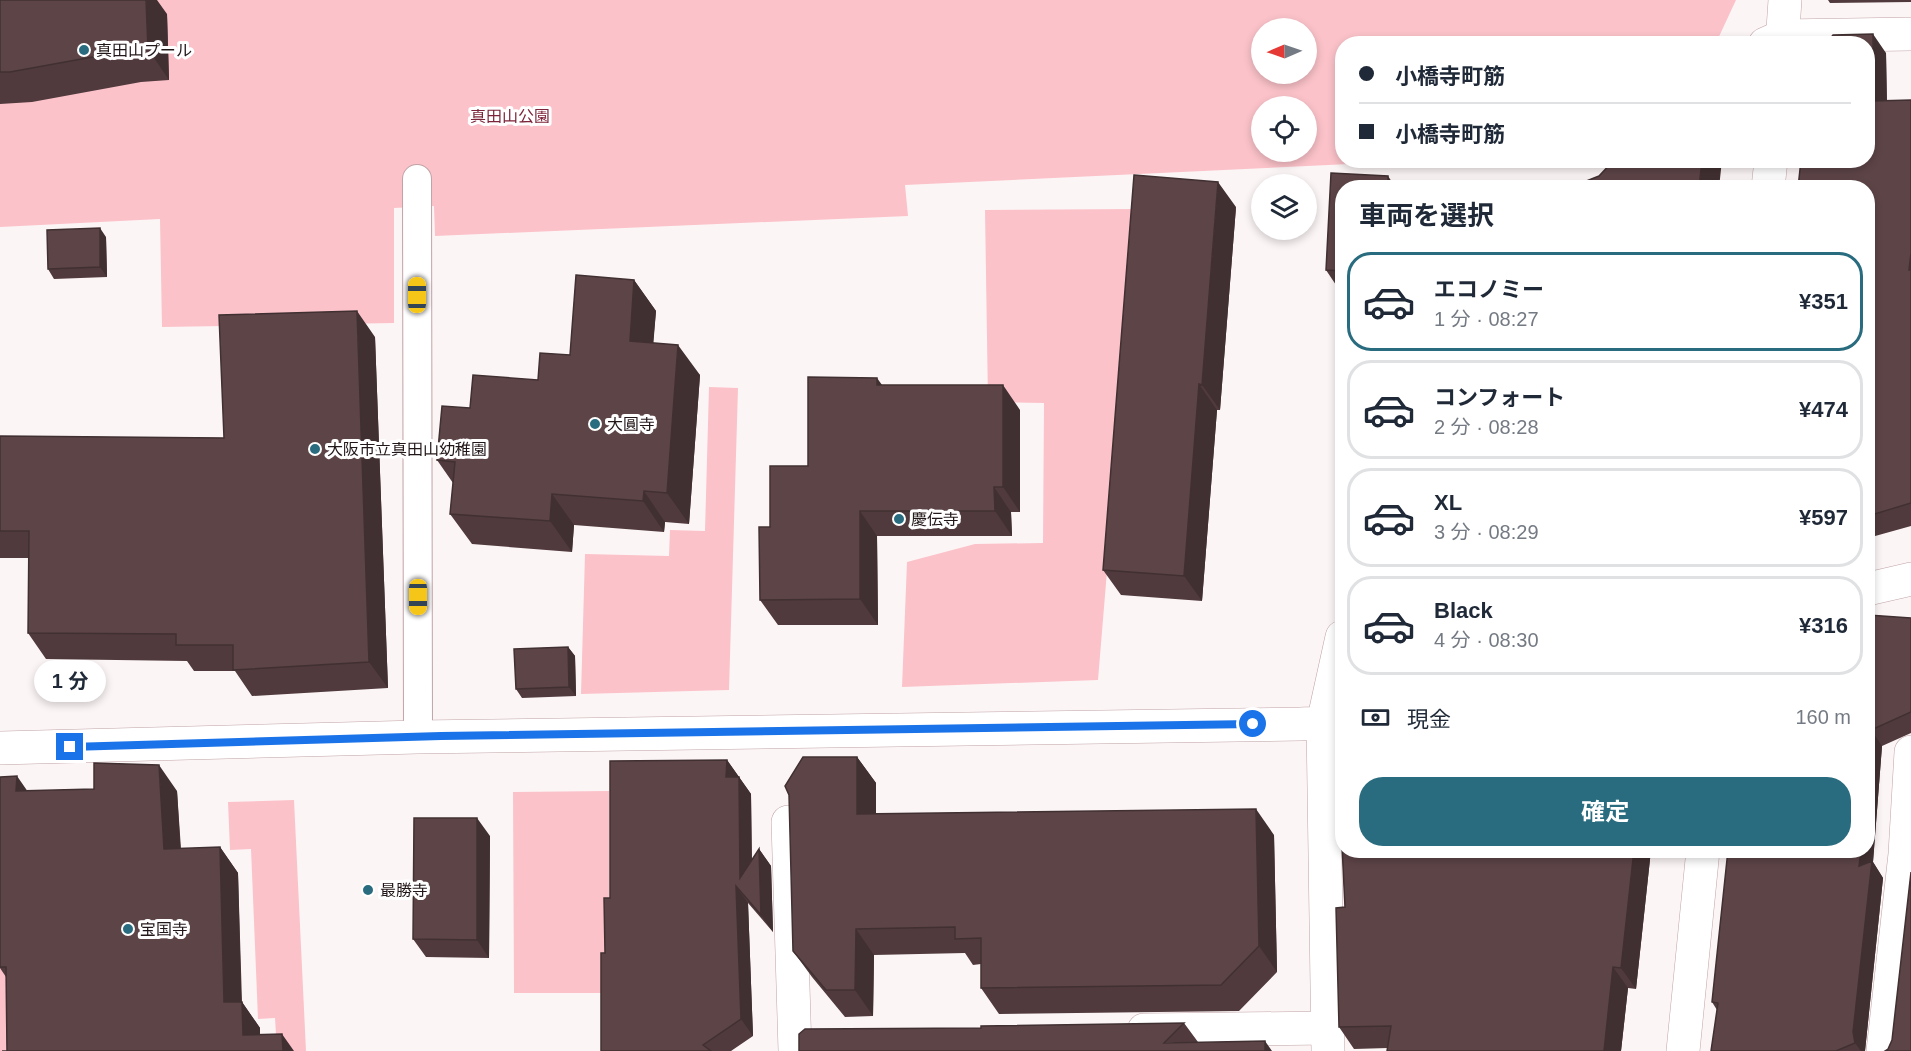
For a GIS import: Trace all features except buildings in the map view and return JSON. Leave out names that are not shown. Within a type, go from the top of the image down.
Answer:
[{"type":"street","points":[[1778,36],[1785,0]]},
{"type":"street","points":[[1873,36],[1911,34]]},
{"type":"street","points":[[1875,587],[1911,579]]},
{"type":"street","points":[[1115,1031],[1328,1039],[1335,702]]},
{"type":"street","points":[[0,748],[418,737],[1333,720]]},
{"type":"street","points":[[1883,1051],[1908,854],[1911,752]]},
{"type":"street","points":[[788,822],[803,1041]]},
{"type":"street","points":[[1683,1051],[1702,858]]},
{"type":"lane","points":[[417,179],[418,737]]},
{"type":"green space","name":"真田山公園","points":[[0,0],[1736,0],[1719,36],[1335,36],[1335,165],[905,185],[908,216],[435,236],[434,206],[394,208],[394,323],[162,327],[160,219],[0,227]]},
{"type":"green space","points":[[1137,209],[1098,680],[902,687],[907,562],[975,544],[1043,543],[1044,403],[988,402],[985,210]]},
{"type":"green space","points":[[709,387],[738,388],[729,690],[581,694],[585,554],[669,556],[670,530],[705,531]]},
{"type":"green space","points":[[609,791],[609,993],[514,993],[513,792]]},
{"type":"green space","points":[[294,800],[306,1051],[277,1051],[275,1018],[258,1019],[251,849],[230,850],[228,802]]},
{"type":"green space","points":[[0,911],[14,1051],[0,1051]]},
{"type":"place","name":"真田山プール","points":[[84,50]]},
{"type":"place","name":"大圓寺","points":[[595,424]]},
{"type":"place","name":"大阪市立真田山幼稚園","points":[[315,449]]},
{"type":"place","name":"慶伝寺","points":[[899,519]]},
{"type":"place","name":"最勝寺","points":[[368,890]]},
{"type":"place","name":"宝国寺","points":[[128,929]]},
{"type":"route","points":[[70,747],[441,736],[1253,724]]}]
